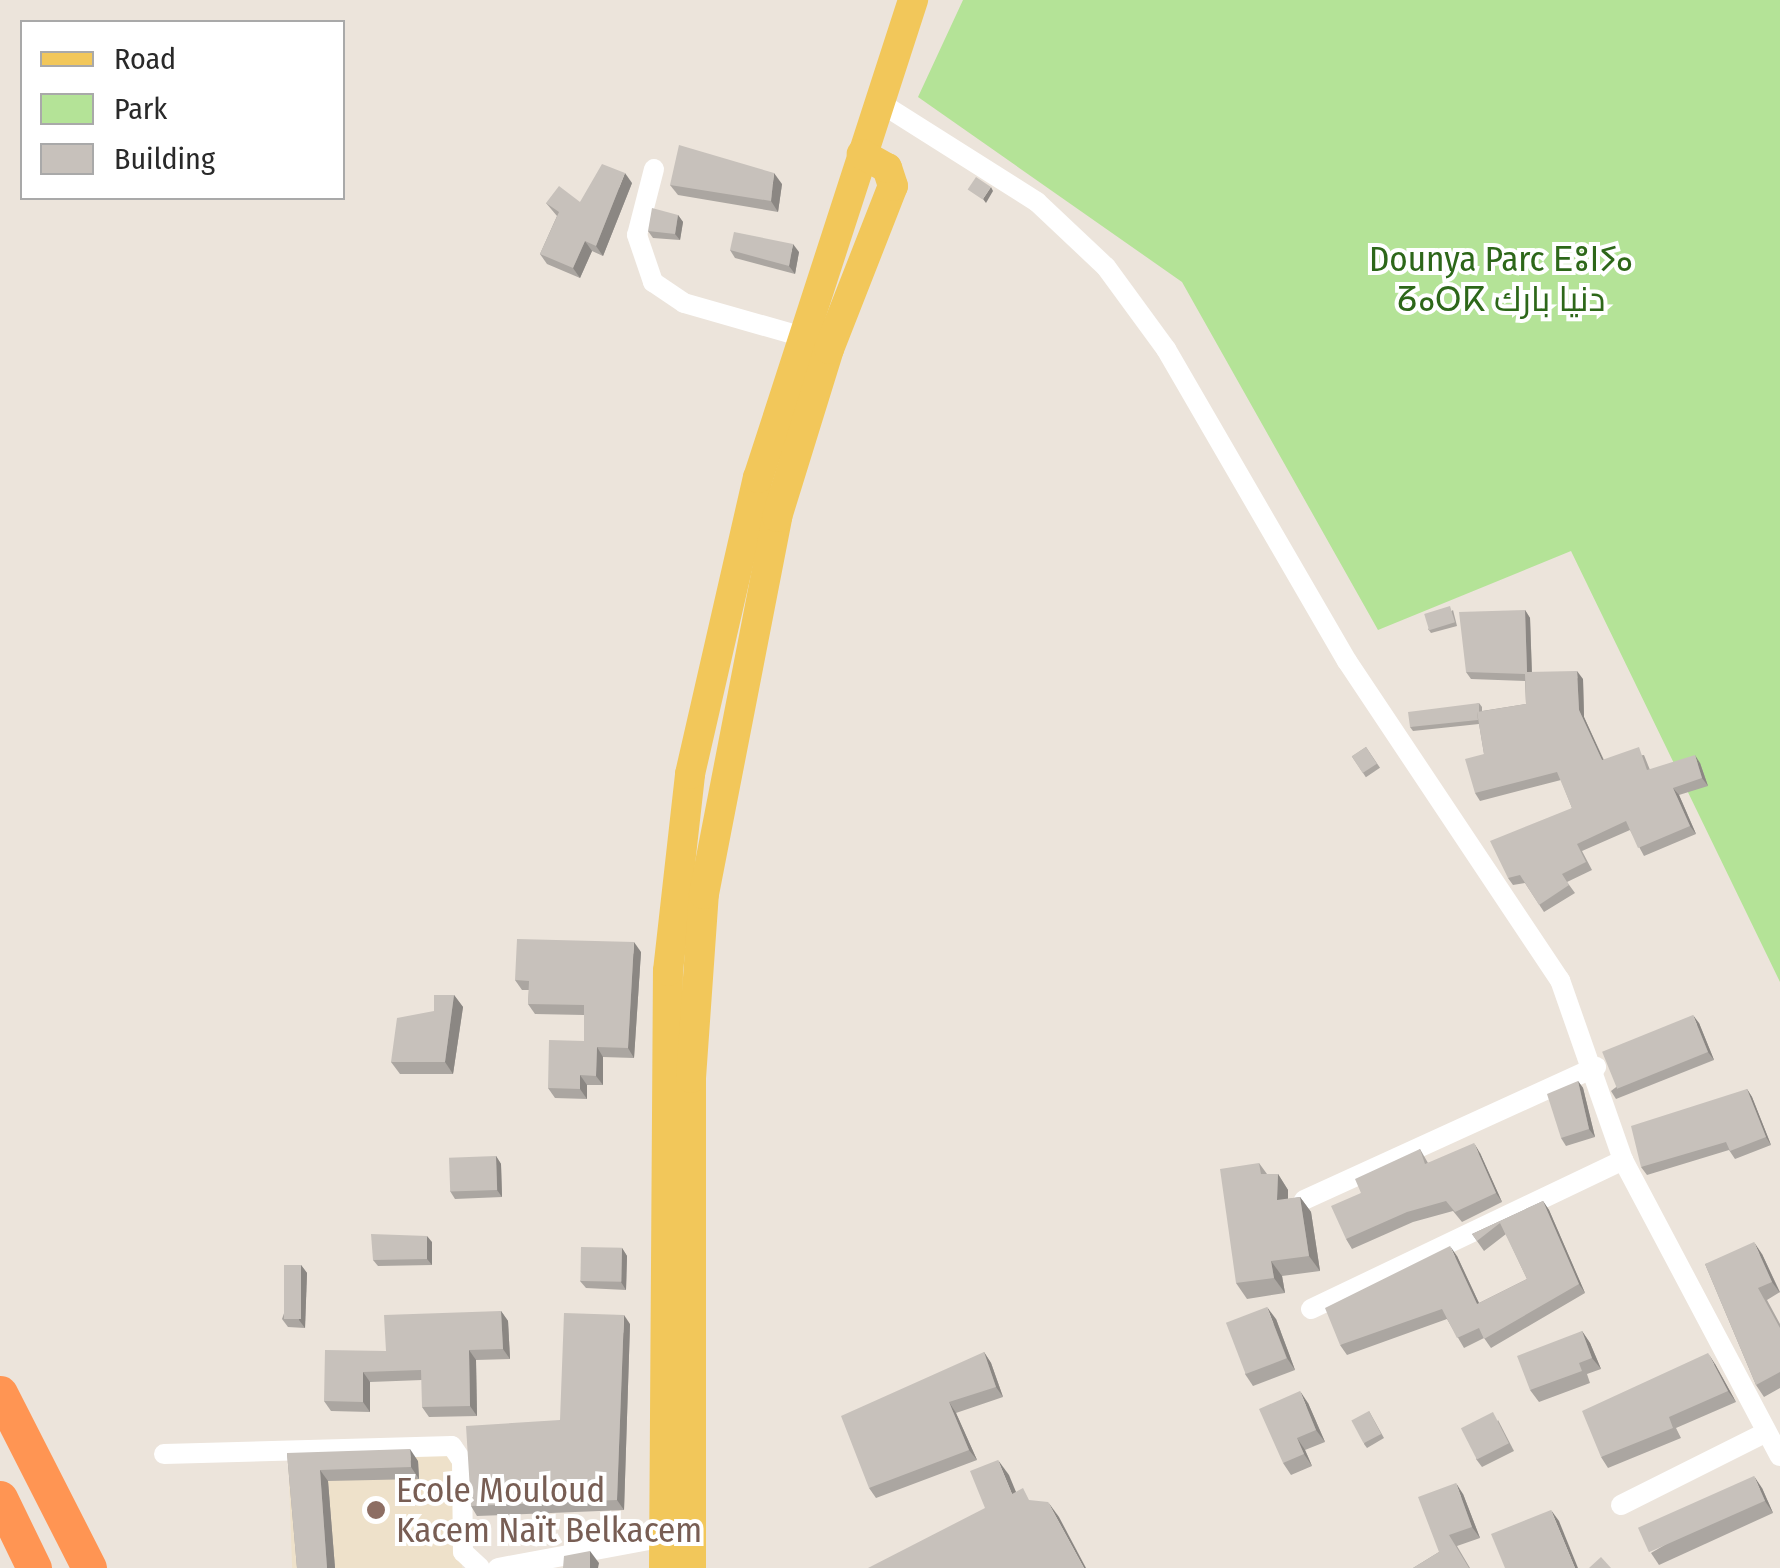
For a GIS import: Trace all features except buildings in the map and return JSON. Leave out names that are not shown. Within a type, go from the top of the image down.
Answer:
[{"type":"highway","points":[[0,1393],[89,1568]]},
{"type":"highway","points":[[0,1498],[34,1568]]},
{"type":"main road","points":[[664,1568],[668,971],[679,856],[718,631],[800,336],[914,0]]},
{"type":"main road","points":[[692,1568],[691,1078],[704,894],[777,517],[893,186],[887,168],[862,154]]},
{"type":"street","points":[[879,102],[1037,202],[1116,280],[1166,349],[1347,661],[1560,980],[1596,1067],[1624,1160],[1780,1456]]},
{"type":"street","points":[[654,169],[637,236],[653,282],[684,303],[800,336]]},
{"type":"street","points":[[1304,1200],[1596,1067]]},
{"type":"street","points":[[1311,1309],[1624,1160]]},
{"type":"street","points":[[1622,1505],[1765,1433]]},
{"type":"street","points":[[164,1454],[452,1446],[462,1461],[463,1552],[480,1568]]},
{"type":"street","points":[[498,1568],[665,1537]]},
{"type":"shaded area","name":"Ecole Mouloud Kacem Naït Belkacem","points":[[458,1447],[462,1568],[292,1568],[288,1453]]},
{"type":"green space","name":"Dounya Parc ⴹⵓⵏⵢⴰ ⵒⴰⵔⴽ دنيا بارك","points":[[963,0],[1780,0],[1780,982],[1571,551],[1378,630],[1182,282],[918,97]]},
{"type":"place","name":"Ecole Mouloud Kacem Naït Belkacem","points":[[376,1510]]}]
